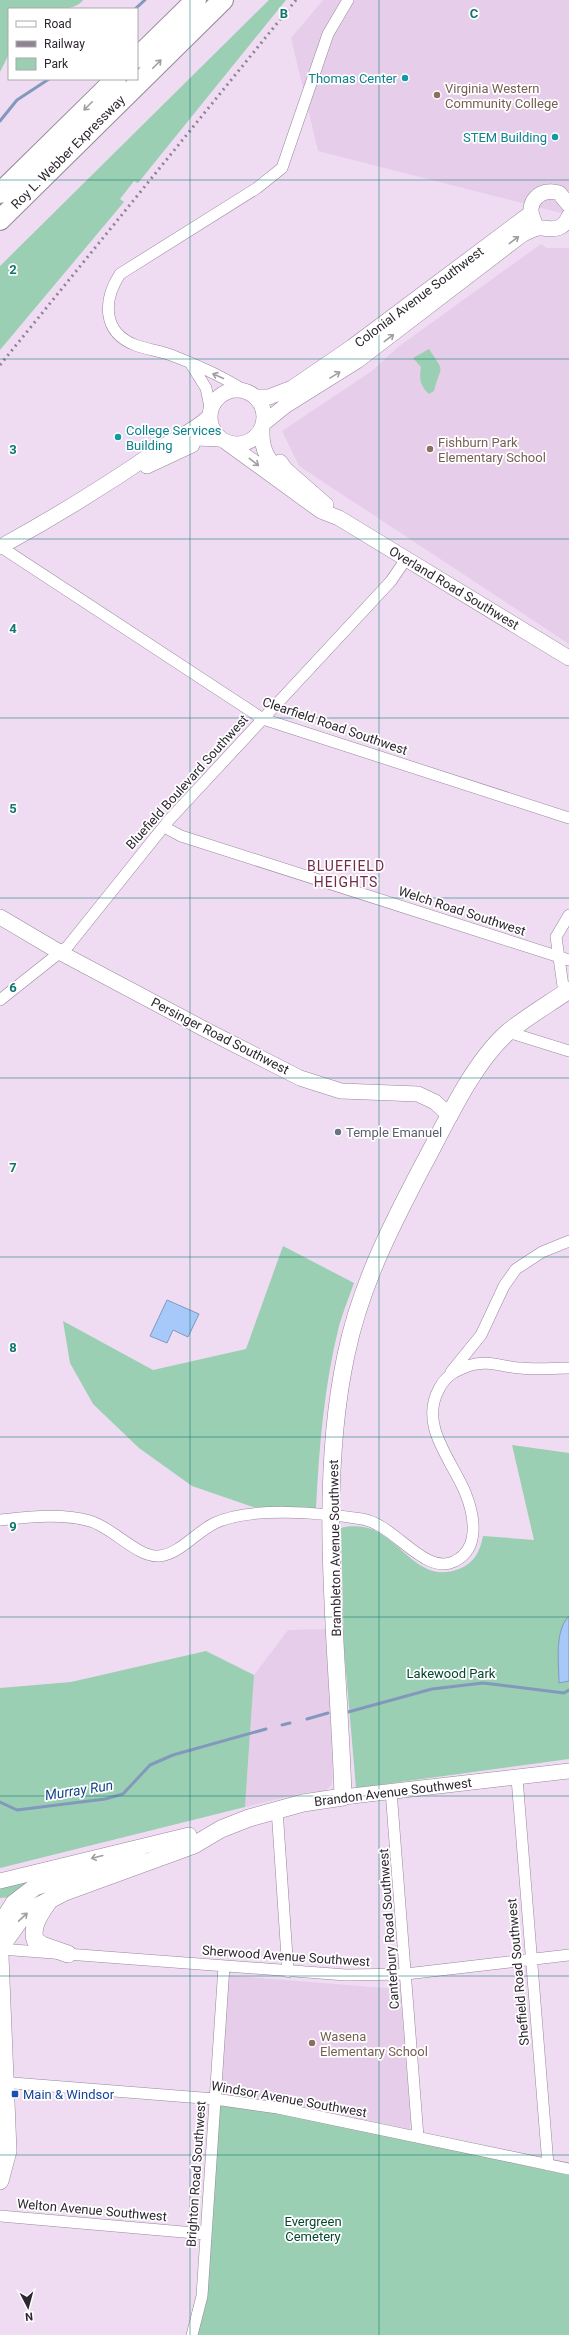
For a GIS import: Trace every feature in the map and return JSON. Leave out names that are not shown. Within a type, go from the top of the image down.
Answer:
[{"type":"highway","points":[[138,57],[196,0]]},
{"type":"highway","name":"Roy L. Webber Expressway","points":[[0,220],[223,0]]},
{"type":"highway","name":"Roy L. Webber Expressway","points":[[0,193],[115,80]]},
{"type":"main road","name":"Colonial Avenue Southwest","points":[[245,390],[279,394],[352,347],[531,213],[532,204],[540,194],[553,191],[566,197]]},
{"type":"main road","points":[[531,213],[535,222],[542,228]]},
{"type":"main road","name":"Colonial Avenue Southwest","points":[[263,426],[275,412],[357,361],[519,237],[542,228],[552,230],[566,224]]},
{"type":"main road","points":[[1,547],[41,526],[106,486],[161,448],[203,423],[220,397],[230,392],[270,389],[305,377]]},
{"type":"main road","points":[[106,486],[199,443],[237,444],[249,442],[263,426],[264,411],[245,390]]},
{"type":"main road","points":[[275,412],[270,437],[279,460],[286,470],[326,505]]},
{"type":"main road","points":[[210,414],[212,430],[227,443]]},
{"type":"main road","name":"Overland Road Southwest","points":[[263,426],[262,442],[270,463],[285,478],[326,505],[339,518]]},
{"type":"main road","name":"Overland Road Southwest","points":[[227,443],[321,511],[339,518],[569,658]]},
{"type":"main road","name":"Persinger Road Southwest","points":[[0,917],[61,953],[300,1078],[340,1092],[418,1094],[435,1102],[450,1116]]},
{"type":"main road","name":"Brambleton Avenue Southwest","points":[[343,1797],[332,1516],[334,1457],[340,1385],[354,1322],[372,1266],[387,1234],[450,1116],[480,1064],[508,1032],[567,991]]},
{"type":"main road","name":"Brandon Avenue Southwest","points":[[0,1881],[189,1835],[221,1829],[276,1809],[343,1797],[569,1771]]},
{"type":"main road","name":"Brandon Avenue Southwest","points":[[7,1904],[58,1896],[194,1845],[221,1829]]},
{"type":"main road","name":"Brandon Avenue Southwest","points":[[0,1925],[7,1904],[45,1882],[90,1871],[189,1835]]},
{"type":"main road","points":[[0,1948],[23,1916],[58,1896]]},
{"type":"main road","points":[[58,1896],[35,1924],[33,1931],[35,1940],[42,1945],[68,1954]]},
{"type":"main road","points":[[0,1956],[3,2082],[8,2151],[0,2181]]},
{"type":"street","points":[[245,390],[176,356],[127,341],[118,332],[108,315],[107,308],[112,286],[120,274],[132,265],[257,188],[282,168],[328,34],[348,0]]},
{"type":"street","points":[[190,364],[206,388],[210,414]]},
{"type":"street","name":"Clearfield Road Southwest","points":[[1,547],[262,719],[569,818]]},
{"type":"street","name":"Bluefield Boulevard Southwest","points":[[0,1000],[61,953],[164,827],[262,719],[391,581],[406,559]]},
{"type":"street","name":"Welch Road Southwest","points":[[164,827],[181,836],[569,960]]},
{"type":"street","points":[[567,991],[558,957],[556,937],[569,915]]},
{"type":"street","points":[[508,1032],[569,1051]]},
{"type":"street","points":[[0,1520],[56,1516],[88,1520],[111,1530],[145,1553],[158,1556],[174,1551],[204,1529],[231,1517],[269,1513],[359,1518],[378,1524],[422,1558],[434,1564],[450,1564],[463,1556],[469,1550],[473,1536],[470,1506],[442,1450],[433,1419],[435,1397],[449,1374],[481,1335],[504,1286],[516,1269],[542,1252],[569,1241]]},
{"type":"street","points":[[449,1374],[473,1364],[486,1363],[529,1369],[569,1368]]},
{"type":"street","name":"Sheffield Road Southwest","points":[[517,1778],[548,2165]]},
{"type":"street","name":"Canterbury Road Southwest","points":[[392,1792],[418,2137]]},
{"type":"street","points":[[276,1809],[288,1972]]},
{"type":"street","name":"Sherwood Avenue Southwest","points":[[0,1948],[288,1972],[346,1975],[406,1974],[569,1955]]},
{"type":"street","name":"Brighton Road Southwest","points":[[192,2335],[202,2296],[224,1966]]},
{"type":"street","name":"Windsor Avenue Southwest","points":[[3,2082],[215,2099],[278,2108],[569,2169]]},
{"type":"street","name":"Welton Avenue Southwest","points":[[0,2216],[206,2234]]},
{"type":"shaded area","name":"Virginia Western Community College","points":[[323,0],[569,0],[569,215],[318,151],[291,38]]},
{"type":"shaded area","name":"Fishburn Park Elementary School","points":[[541,244],[547,248],[569,248],[569,644],[299,466],[282,431],[372,371],[398,347]]},
{"type":"shaded area","points":[[327,1629],[333,1776],[331,1786],[325,1791],[304,1793],[245,1807],[254,1675],[288,1630]]},
{"type":"shaded area","name":"Wasena Elementary School","points":[[224,1975],[385,1988],[400,1986],[411,2121],[408,2140],[215,2099]]},
{"type":"green space","points":[[0,0],[83,0],[78,5],[70,8],[8,8],[8,56],[0,72]]},
{"type":"green space","points":[[269,0],[286,0],[138,183],[134,181],[120,199],[124,202],[0,350],[0,266]]},
{"type":"green space","points":[[429,349],[440,366],[440,372],[434,391],[429,394],[421,382],[421,367],[413,358]]},
{"type":"green space","points":[[283,1246],[354,1283],[339,1326],[326,1394],[316,1508],[253,1507],[192,1486],[139,1448],[93,1404],[70,1363],[63,1321],[153,1370],[246,1349]]},
{"type":"green space","name":"Lakewood Park","points":[[512,1445],[569,1453],[569,1759],[356,1788],[344,1648],[341,1528],[358,1526],[374,1530],[385,1536],[423,1567],[434,1571],[446,1572],[459,1569],[469,1564],[478,1552],[483,1536],[534,1540]]},
{"type":"green space","points":[[206,1651],[254,1675],[245,1807],[0,1868],[0,1688],[71,1682]]},
{"type":"green space","points":[[42,1875],[10,1897],[0,1898],[0,1886]]},
{"type":"green space","name":"Evergreen Cemetery","points":[[215,2099],[569,2175],[569,2335],[193,2335]]},
{"type":"water","points":[[167,1300],[199,1314],[188,1337],[173,1330],[167,1343],[150,1336]]},
{"type":"water","points":[[569,1616],[569,1681],[559,1683],[559,1639],[564,1622]]},
{"type":"waterway","points":[[136,8],[145,0]]},
{"type":"waterway","points":[[0,121],[17,100],[47,80]]},
{"type":"waterway","name":"Murray Run","points":[[348,1712],[432,1689],[483,1683],[564,1693],[569,1690]]},
{"type":"waterway","name":"Murray Run","points":[[307,1719],[328,1713]]},
{"type":"waterway","name":"Murray Run","points":[[282,1725],[290,1723]]},
{"type":"waterway","name":"Murray Run","points":[[0,1802],[17,1810],[105,1799],[123,1794],[150,1765],[173,1755],[266,1729]]},
{"type":"railway","points":[[0,365],[296,0]]},
{"type":"place","name":"Thomas Center","points":[[405,78]]},
{"type":"place","name":"Virginia Western Community College","points":[[437,95]]},
{"type":"place","name":"STEM Building","points":[[555,137]]},
{"type":"place","name":"College Services Building","points":[[118,437]]},
{"type":"place","name":"Fishburn Park Elementary School","points":[[430,449]]},
{"type":"place","name":"Temple Emanuel","points":[[338,1132]]},
{"type":"place","name":"Wasena Elementary School","points":[[312,2043]]},
{"type":"place","name":"Main & Windsor","points":[[15,2094]]},
{"type":"district","name":"BLUEFIELD HEIGHTS","points":[[346,874]]}]
